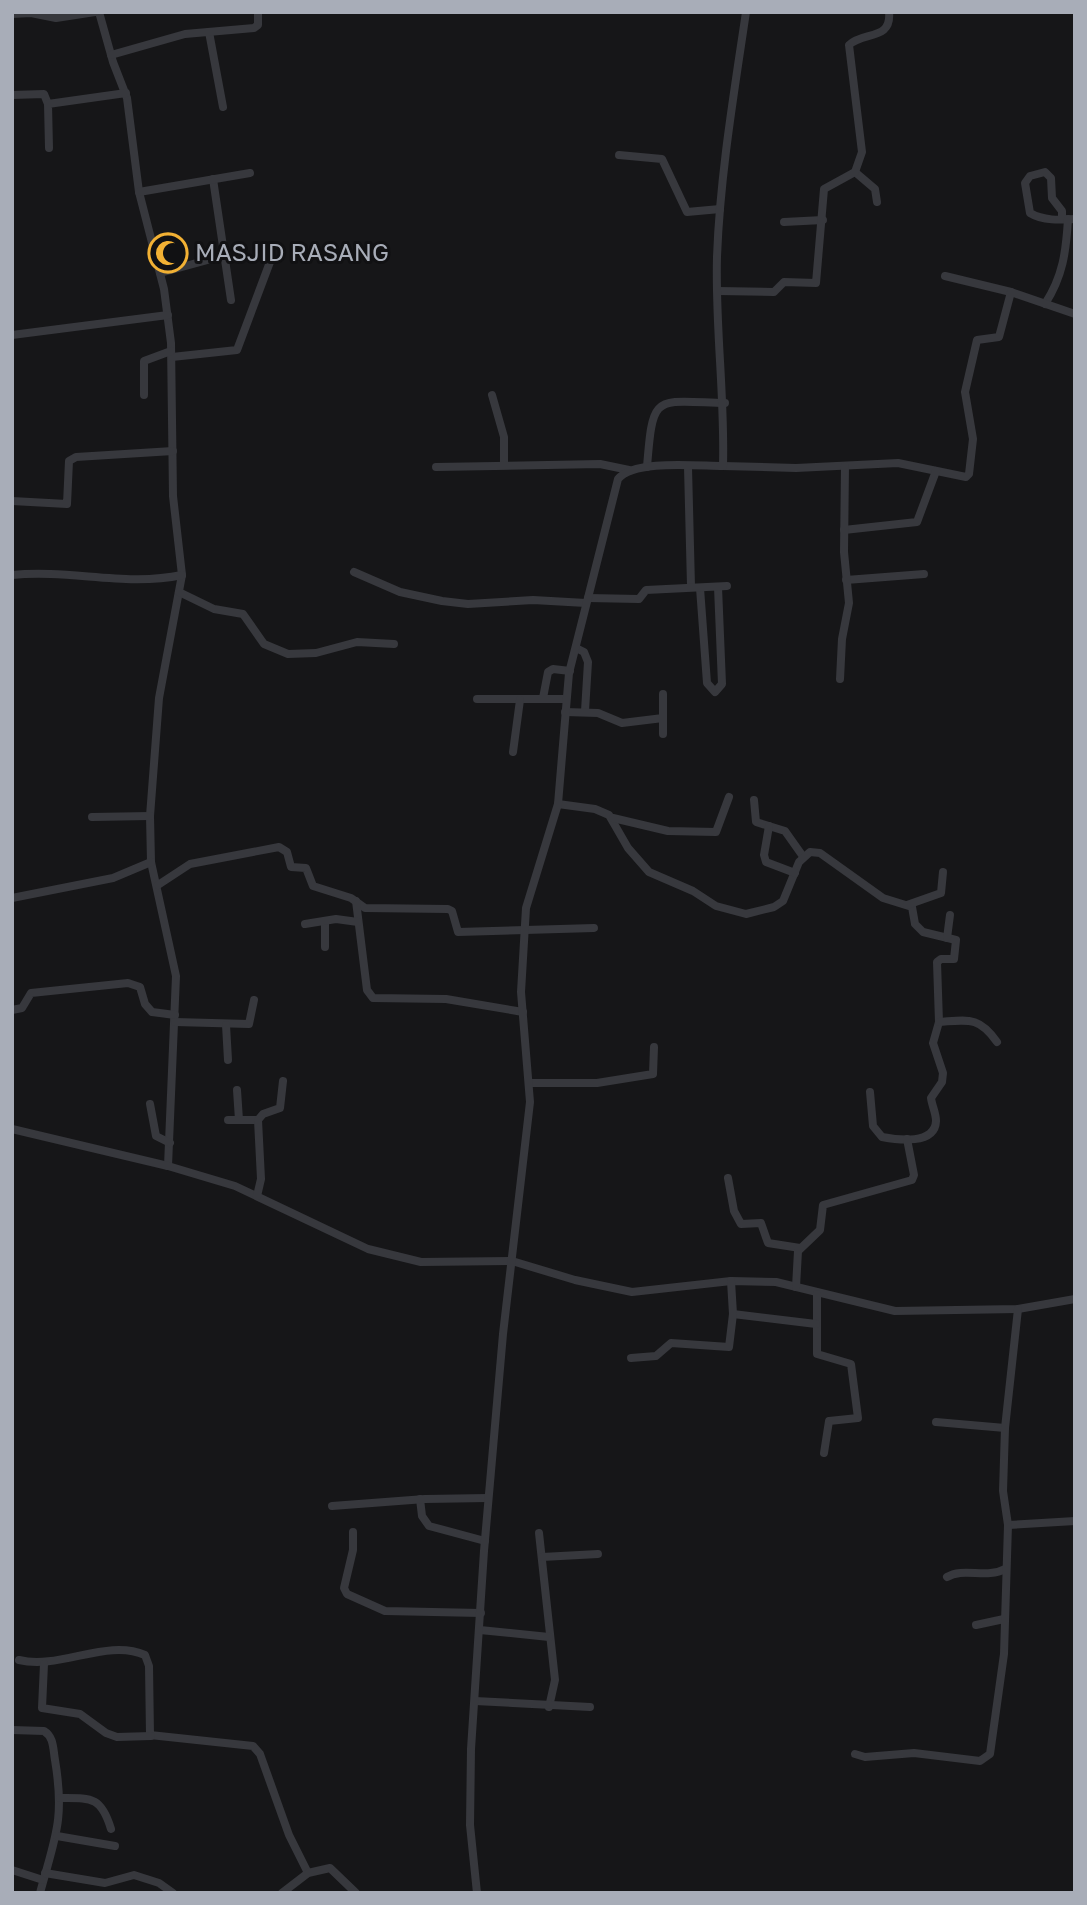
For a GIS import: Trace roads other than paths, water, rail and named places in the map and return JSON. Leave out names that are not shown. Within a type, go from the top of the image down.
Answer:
[{"type":"street","points":[[12,14],[31,13],[55,18],[97,12],[126,93],[134,133],[139,192],[168,315],[172,354],[173,496],[182,575],[159,698],[150,816],[151,863],[159,885],[176,976],[168,1166]]},
{"type":"street","points":[[111,55],[169,37],[254,28],[258,25],[258,12]]},
{"type":"street","points":[[723,466],[725,403],[718,291],[720,209],[746,12]]},
{"type":"street","points":[[718,291],[774,292],[784,282],[814,284],[825,187],[855,172],[862,152],[849,45],[854,40],[884,31],[889,26],[889,12]]},
{"type":"street","points":[[209,32],[223,107]]},
{"type":"street","points":[[48,104],[126,93]]},
{"type":"street","points":[[12,95],[44,94],[48,104],[49,148]]},
{"type":"street","points":[[618,155],[662,159],[689,213],[720,209]]},
{"type":"street","points":[[855,172],[875,189],[877,202]]},
{"type":"street","points":[[1045,304],[1061,277],[1065,262],[1068,219],[1052,198],[1051,177],[1045,172],[1035,172],[1025,183],[1028,211],[1040,218],[1068,219]]},
{"type":"street","points":[[139,192],[250,173]]},
{"type":"street","points":[[213,179],[231,300]]},
{"type":"street","points":[[784,222],[823,220]]},
{"type":"street","points":[[160,273],[226,255]]},
{"type":"street","points":[[144,395],[144,361],[172,354],[237,350],[270,262]]},
{"type":"street","points":[[945,276],[1011,292],[1075,314]]},
{"type":"street","points":[[436,467],[600,464],[629,470],[647,467],[845,466],[898,463],[959,477],[969,474],[973,439],[965,391],[977,340],[999,337],[1011,292]]},
{"type":"street","points":[[12,335],[168,315]]},
{"type":"street","points":[[492,395],[504,437],[504,464]]},
{"type":"street","points":[[647,467],[653,414],[659,407],[671,402],[725,403]]},
{"type":"street","points":[[12,501],[67,504],[69,461],[76,457],[173,452]]},
{"type":"street","points":[[840,679],[842,639],[848,613],[844,530],[845,466]]},
{"type":"street","points":[[354,572],[400,592],[468,604],[533,600],[629,601],[639,599],[646,590],[696,587],[723,587],[722,684],[721,689],[715,692],[707,683],[696,587],[688,467]]},
{"type":"street","points":[[477,1893],[470,1825],[485,1541],[531,1083],[523,1012],[523,932],[532,884],[558,804],[570,671],[618,479],[629,470]]},
{"type":"street","points":[[844,530],[917,522],[936,471]]},
{"type":"street","points":[[12,575],[59,574],[142,582],[182,575]]},
{"type":"street","points":[[846,580],[923,574]]},
{"type":"street","points":[[179,592],[214,609],[243,614],[264,644],[288,654],[316,653],[357,642],[394,644]]},
{"type":"street","points":[[576,648],[584,652],[588,662],[585,711]]},
{"type":"street","points":[[543,698],[548,672],[558,669],[570,671]]},
{"type":"street","points":[[663,694],[663,734]]},
{"type":"street","points":[[477,699],[566,699]]},
{"type":"street","points":[[513,752],[520,700]]},
{"type":"street","points":[[565,712],[585,711],[622,723],[663,718]]},
{"type":"street","points":[[558,804],[595,809],[613,818],[668,831],[716,832],[729,797]]},
{"type":"street","points":[[754,800],[756,822],[785,831],[803,855]]},
{"type":"street","points":[[92,817],[150,816]]},
{"type":"street","points":[[613,818],[628,848],[649,873],[693,891],[705,900],[732,912],[746,914],[774,907],[783,901],[803,855],[810,852],[820,853],[883,898],[913,908],[914,921],[919,929],[956,940],[956,956],[937,962],[939,1022],[933,1043],[941,1064],[942,1082],[931,1103],[936,1122],[931,1134],[907,1139],[882,1137],[876,1131],[870,1092]]},
{"type":"street","points":[[769,826],[764,855],[766,862],[795,873]]},
{"type":"street","points":[[159,885],[190,864],[279,847],[287,852],[290,867],[306,868],[313,886],[356,901],[365,908],[448,909],[452,911],[458,933],[594,928]]},
{"type":"street","points":[[12,898],[113,878],[151,863]]},
{"type":"street","points":[[906,905],[941,893],[943,872]]},
{"type":"street","points":[[356,901],[367,990],[373,998],[446,999],[523,1012]]},
{"type":"street","points":[[947,937],[950,915]]},
{"type":"street","points":[[305,924],[325,921],[358,922]]},
{"type":"street","points":[[325,921],[325,947]]},
{"type":"street","points":[[12,1010],[22,1009],[31,993],[128,983],[140,987],[145,1004],[152,1012],[175,1018],[249,1024],[254,1000]]},
{"type":"street","points":[[939,1022],[966,1020],[980,1023],[997,1042]]},
{"type":"street","points":[[226,1024],[229,1060]]},
{"type":"street","points":[[531,1083],[597,1083],[653,1074],[654,1047]]},
{"type":"street","points":[[228,1120],[258,1119],[263,1114],[280,1108],[283,1081]]},
{"type":"street","points":[[237,1090],[239,1120]]},
{"type":"street","points":[[150,1104],[156,1136],[170,1143]]},
{"type":"street","points":[[257,1196],[261,1179],[258,1119]]},
{"type":"street","points":[[12,1129],[168,1166],[257,1196],[368,1249],[394,1258],[421,1262],[512,1261],[575,1280],[632,1292],[731,1281],[776,1282],[895,1311],[1017,1308],[1075,1299]]},
{"type":"street","points":[[796,1287],[800,1248],[820,1230],[823,1205],[912,1180],[914,1175],[907,1139]]},
{"type":"street","points":[[728,1178],[734,1211],[741,1224],[761,1223],[768,1242],[800,1248]]},
{"type":"street","points":[[631,1358],[656,1356],[671,1343],[727,1347],[733,1314],[731,1281]]},
{"type":"street","points":[[817,1294],[817,1355],[852,1365],[858,1418],[830,1420],[824,1453]]},
{"type":"street","points":[[855,1754],[865,1757],[914,1753],[980,1761],[990,1754],[1001,1683],[1008,1524],[1003,1491],[1005,1428],[1017,1308]]},
{"type":"street","points":[[733,1314],[816,1324]]},
{"type":"street","points":[[936,1422],[1005,1428]]},
{"type":"street","points":[[332,1506],[420,1499],[488,1499]]},
{"type":"street","points":[[420,1499],[422,1516],[429,1526],[485,1541]]},
{"type":"street","points":[[1008,1524],[1075,1521]]},
{"type":"street","points":[[353,1531],[353,1550],[344,1588],[347,1594],[385,1611],[481,1613]]},
{"type":"street","points":[[539,1533],[555,1680],[549,1707]]},
{"type":"street","points":[[542,1557],[598,1554]]},
{"type":"street","points":[[947,1577],[953,1573],[990,1574],[1005,1569]]},
{"type":"street","points":[[976,1625],[1004,1619]]},
{"type":"street","points":[[480,1630],[549,1637]]},
{"type":"street","points":[[19,1660],[44,1664],[99,1653],[128,1651],[145,1655],[149,1666],[151,1736]]},
{"type":"street","points":[[44,1664],[42,1707],[80,1714],[106,1733],[117,1737],[151,1736],[253,1746],[260,1754],[289,1835],[308,1873]]},
{"type":"street","points":[[475,1701],[549,1707],[590,1707]]},
{"type":"street","points":[[12,1730],[44,1731],[50,1736],[60,1798],[57,1836],[40,1893]]},
{"type":"street","points":[[60,1798],[87,1798],[98,1803],[106,1811],[111,1829]]},
{"type":"street","points":[[57,1836],[115,1846]]},
{"type":"street","points":[[282,1893],[308,1873],[330,1868],[356,1893]]},
{"type":"street","points":[[12,1870],[44,1877],[105,1883],[134,1875],[159,1883],[173,1893]]},
{"type":"place","name":"MASJID RASANG","points":[[168,253]]}]
